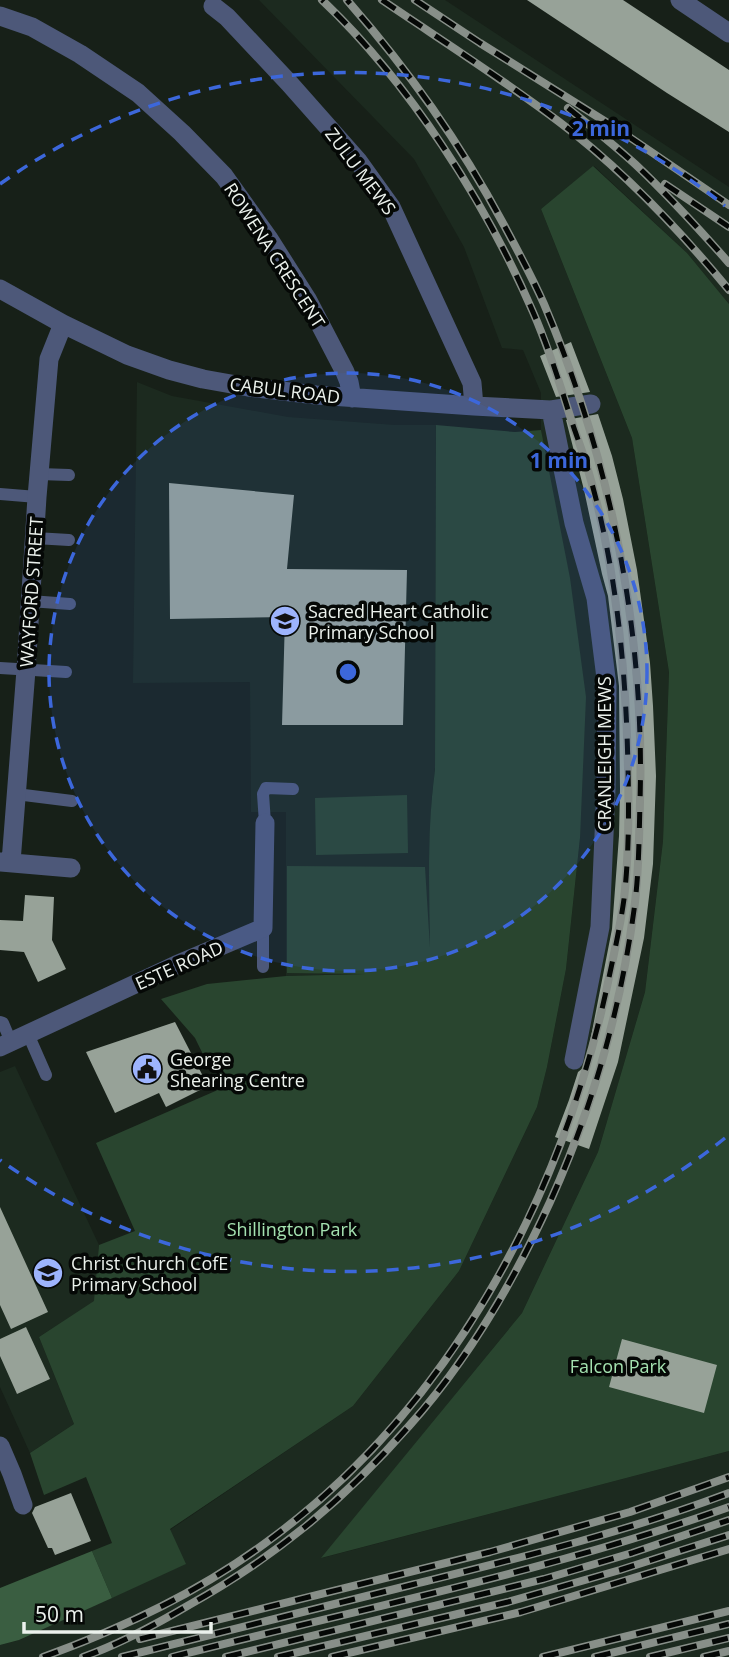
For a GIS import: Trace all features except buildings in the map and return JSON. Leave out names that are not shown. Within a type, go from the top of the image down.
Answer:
[{"type":"street","points":[[681,0],[729,33]]},
{"type":"street","name":"ZULU MEWS","points":[[213,6],[227,17],[289,83],[358,161],[391,207],[472,383],[474,406]]},
{"type":"street","name":"ROWENA CRESCENT","points":[[0,16],[32,27],[80,54],[138,93],[224,176],[307,299],[345,372],[352,398]]},
{"type":"street","name":"CABUL ROAD","points":[[0,289],[127,355],[203,379],[248,387],[352,398],[474,406],[551,410],[591,404]]},
{"type":"street","name":"WAYFORD STREET","points":[[63,324],[49,359],[16,794],[6,862],[71,868]]},
{"type":"street","name":"CRANLEIGH MEWS","points":[[551,410],[574,523],[596,598],[607,686],[600,927],[574,1060]]},
{"type":"street","points":[[263,928],[265,823]]},
{"type":"street","name":"ESTE ROAD","points":[[13,1041],[176,965],[263,928]]},
{"type":"street","points":[[0,1447],[23,1505]]},
{"type":"lane","points":[[39,474],[69,475]]},
{"type":"lane","points":[[0,494],[37,497]]},
{"type":"lane","points":[[34,538],[69,540]]},
{"type":"lane","points":[[30,601],[70,604]]},
{"type":"lane","points":[[0,668],[66,672]]},
{"type":"lane","points":[[265,823],[263,794],[266,788],[293,789]]},
{"type":"lane","points":[[16,794],[72,801]]},
{"type":"lane","points":[[263,928],[263,967]]},
{"type":"lane","points":[[0,1022],[13,1041],[46,1075]]},
{"type":"shaded area","points":[[259,0],[445,0],[729,187],[729,304],[687,253],[594,166],[541,209],[632,438],[669,672],[663,841],[645,992],[598,1152],[522,1313],[322,1558],[729,1451],[729,1657],[0,1657],[0,1645],[19,1640],[185,1564],[170,1530],[353,1406],[459,1271],[537,1107],[566,969],[580,838],[541,430],[541,393],[523,350],[502,348],[464,247],[414,159]]},
{"type":"shaded area","name":"Sacred Heart Catholic Primary School","points":[[137,382],[172,396],[288,417],[395,425],[436,425],[435,770],[429,855],[430,972],[286,976],[286,812],[251,812],[250,682],[133,683]]},
{"type":"shaded area","name":"Christ Church CofE Primary School","points":[[15,1066],[99,1245],[95,1301],[39,1337],[74,1424],[30,1453],[0,1387],[0,1072]]},
{"type":"green space","name":"Falcon Park","points":[[593,166],[687,253],[729,304],[729,1451],[321,1558],[522,1313],[598,1152],[645,992],[663,841],[669,672],[632,438],[541,209]]},
{"type":"green space","name":"Shillington Park","points":[[436,425],[515,432],[541,430],[570,578],[586,697],[580,838],[566,969],[537,1107],[459,1271],[353,1406],[170,1529],[186,1564],[112,1598],[92,1551],[112,1543],[86,1477],[44,1495],[30,1453],[74,1424],[39,1337],[94,1301],[99,1245],[135,1231],[96,1143],[220,1089],[195,1038],[161,999],[207,984],[286,976],[365,974],[287,973],[287,866],[425,867],[430,948],[430,837],[435,770]]},
{"type":"green space","points":[[407,795],[408,853],[316,855],[315,798]]},
{"type":"green space","points":[[92,1551],[112,1598],[19,1640],[0,1645],[0,1588]]},
{"type":"railway","points":[[43,1657],[158,1608],[212,1578],[264,1544],[329,1491],[388,1432],[440,1367],[486,1297],[526,1224],[559,1147],[586,1068],[607,987],[622,910],[628,834],[627,730],[622,653],[605,538],[584,457],[533,312],[469,187],[415,106],[354,32],[322,0]]},
{"type":"railway","points":[[83,1657],[163,1620],[220,1587],[279,1547],[359,1478],[409,1426],[451,1375],[505,1291],[536,1232],[565,1167],[602,1059],[628,948],[636,897],[639,843],[640,738],[637,675],[619,548],[588,424],[544,304],[487,194],[432,108],[347,0]]},
{"type":"railway","points":[[382,0],[515,90],[605,159],[690,244],[729,290]]},
{"type":"railway","points":[[415,0],[622,132],[729,205]]},
{"type":"railway","points":[[568,108],[647,176],[729,263]]},
{"type":"railway","points":[[665,184],[729,227]]},
{"type":"railway","points":[[140,1639],[490,1552],[630,1512],[729,1477]]},
{"type":"railway","points":[[122,1657],[532,1554],[651,1520],[729,1493]]},
{"type":"railway","points":[[172,1657],[522,1570],[729,1507]]},
{"type":"railway","points":[[226,1657],[544,1579],[729,1520]]},
{"type":"railway","points":[[278,1657],[508,1602],[729,1535]]},
{"type":"railway","points":[[332,1657],[521,1612],[729,1549]]},
{"type":"railway","points":[[543,1657],[729,1611]]},
{"type":"railway","points":[[595,1657],[729,1624]]},
{"type":"railway","points":[[650,1657],[729,1638]]},
{"type":"railway","points":[[704,1657],[729,1651]]},
{"type":"place","name":"Sacred Heart Catholic Primary School","points":[[285,621]]},
{"type":"place","name":"George Shearing Centre","points":[[147,1069]]},
{"type":"place","name":"Christ Church CofE Primary School","points":[[48,1273]]}]
